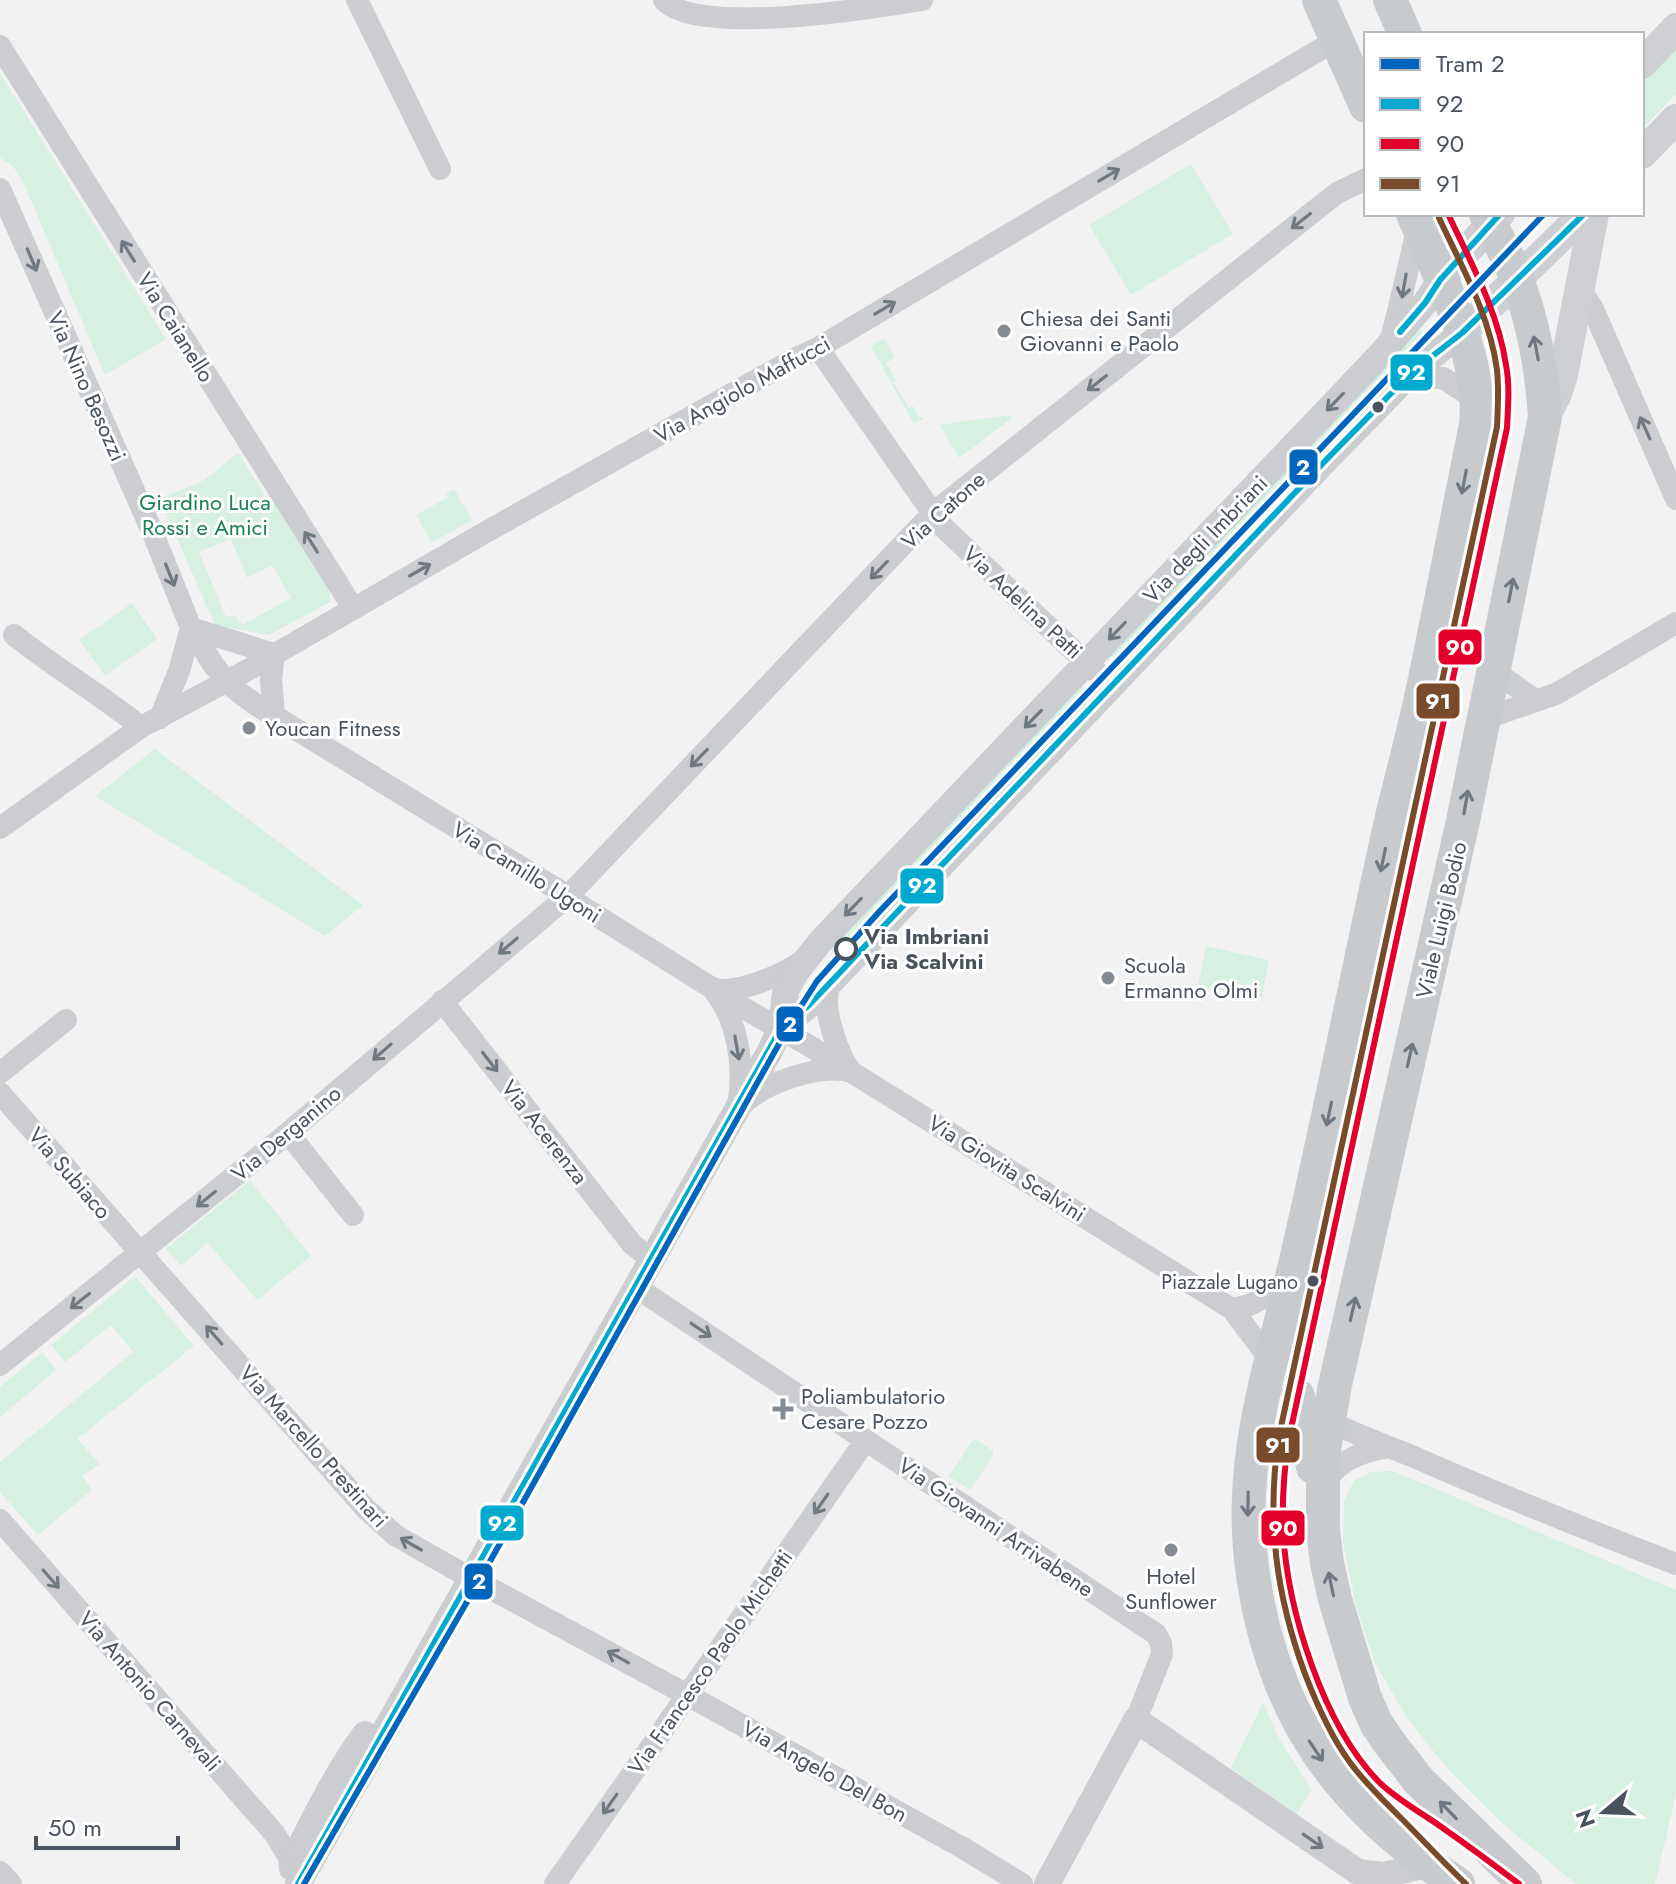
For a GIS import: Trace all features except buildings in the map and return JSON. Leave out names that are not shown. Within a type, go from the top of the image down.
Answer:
[{"type":"main road","points":[[1319,0],[1364,102]]},
{"type":"main road","points":[[1390,0],[1404,32]]},
{"type":"main road","points":[[1644,62],[1676,28]]},
{"type":"main road","points":[[1644,152],[1676,119]]},
{"type":"main road","points":[[1462,333],[1582,216]]},
{"type":"main road","points":[[1545,417],[1561,382],[1594,216]]},
{"type":"main road","points":[[1440,280],[1492,217]]},
{"type":"main road","name":"Viale Luigi Bodio","points":[[1329,1421],[1460,836],[1545,417],[1544,389],[1532,327],[1518,280],[1492,217]]},
{"type":"main road","points":[[1416,220],[1462,333],[1478,405],[1476,425],[1420,702],[1318,1165],[1255,1426],[1248,1506],[1252,1571],[1270,1652],[1293,1711],[1328,1767],[1375,1822],[1428,1865],[1458,1884]]},
{"type":"main road","points":[[1271,1361],[1298,1396],[1329,1421],[1324,1450],[1323,1530]]},
{"type":"main road","points":[[1298,1396],[1337,1610],[1358,1679],[1376,1723],[1419,1781],[1525,1884]]},
{"type":"street","points":[[357,0],[440,169]]},
{"type":"street","points":[[664,0],[669,6],[682,11],[715,18],[796,16],[922,0]]},
{"type":"street","name":"Via Angiolo Maffucci","points":[[0,828],[150,722],[227,682],[353,608],[818,348],[1336,40]]},
{"type":"street","name":"Via Caianello","points":[[0,46],[353,608]]},
{"type":"street","name":"Via Catone","points":[[568,896],[933,513],[1337,193],[1364,180]]},
{"type":"street","name":"Via Nino Besozzi","points":[[0,189],[152,531],[191,628],[227,682]]},
{"type":"street","points":[[1389,345],[1402,302],[1416,220]]},
{"type":"street","name":"Via degli Imbriani","points":[[708,986],[726,990],[765,979],[792,969],[810,953],[1389,345],[1440,280]]},
{"type":"street","points":[[1580,293],[1593,309],[1676,499]]},
{"type":"street","name":"Via degli Imbriani","points":[[292,1879],[323,1839],[786,1021],[806,1008],[1406,378],[1462,333]]},
{"type":"street","name":"Via Adelina Patti","points":[[818,348],[941,525],[1087,663]]},
{"type":"street","points":[[1406,378],[1443,378],[1469,395],[1478,405]]},
{"type":"street","points":[[1483,724],[1495,715],[1556,694],[1676,623]]},
{"type":"street","points":[[14,635],[41,657],[114,705],[150,722],[179,671],[191,628],[274,654],[271,680],[274,715]]},
{"type":"street","points":[[1087,663],[1111,686]]},
{"type":"street","points":[[1496,666],[1504,678],[1535,700]]},
{"type":"street","name":"Via Camillo Ugoni","points":[[227,682],[274,715],[780,1029]]},
{"type":"street","name":"Via Derganino","points":[[0,1365],[288,1133],[568,896]]},
{"type":"street","name":"Via degli Imbriani","points":[[780,1029],[786,990],[810,953]]},
{"type":"street","points":[[833,979],[827,996],[831,1023],[843,1059],[854,1074]]},
{"type":"street","name":"Via degli Imbriani","points":[[708,986],[725,1009],[738,1052],[739,1094],[732,1118]]},
{"type":"street","name":"Via Acerenza","points":[[442,1001],[632,1244],[652,1260]]},
{"type":"street","points":[[0,1073],[66,1020]]},
{"type":"street","name":"Via Giovita Scalvini","points":[[780,1029],[1232,1309],[1271,1361]]},
{"type":"street","name":"Via degli Imbriani","points":[[732,1118],[748,1098],[782,1081],[829,1071],[844,1070],[854,1074]]},
{"type":"street","name":"Via Subiaco","points":[[0,1093],[141,1252]]},
{"type":"street","points":[[288,1133],[353,1215]]},
{"type":"street","name":"Via Marcello Prestinari","points":[[141,1252],[366,1509],[395,1535],[687,1694]]},
{"type":"street","points":[[1232,1309],[1249,1305],[1290,1286]]},
{"type":"street","name":"Via Giovanni Arrivabene","points":[[636,1287],[1156,1634],[1162,1654],[1136,1720]]},
{"type":"street","points":[[1329,1421],[1676,1564]]},
{"type":"street","name":"Via Francesco Paolo Michetti","points":[[555,1884],[866,1440]]},
{"type":"street","points":[[1323,1483],[1345,1461],[1372,1450],[1390,1447]]},
{"type":"street","name":"Via Antonio Carnevali","points":[[0,1520],[274,1833],[289,1857],[292,1879]]},
{"type":"street","name":"Via Angelo Del Bon","points":[[687,1694],[1022,1884]]},
{"type":"street","name":"Via degli Imbriani","points":[[292,1879],[316,1815],[355,1748],[371,1727],[391,1714],[400,1703]]},
{"type":"street","points":[[1047,1884],[1136,1720],[1381,1878],[1428,1865]]},
{"type":"street","name":"Via degli Imbriani","points":[[318,1884],[323,1839]]},
{"type":"street","points":[[0,1872],[11,1884]]},
{"type":"green space","points":[[1676,46],[1676,94],[1644,127],[1644,80]]},
{"type":"green space","points":[[0,73],[166,339],[105,375],[23,182],[13,166],[0,158]]},
{"type":"green space","points":[[1191,164],[1233,234],[1131,295],[1089,225]]},
{"type":"green space","points":[[1416,325],[1423,332],[1420,339],[1424,343],[1119,664],[1109,654]]},
{"type":"green space","points":[[884,338],[895,358],[886,363],[896,380],[893,382],[909,408],[913,406],[923,419],[914,424],[871,346]]},
{"type":"green space","points":[[1010,415],[1012,418],[959,458],[940,425]]},
{"type":"green space","name":"Giardino Luca Rossi e Amici","points":[[238,453],[269,502],[272,500],[330,592],[330,602],[269,635],[215,625],[160,499],[204,480]],"holes":[[[231,539],[247,578],[272,565],[291,598],[242,625],[235,615],[226,617],[199,552]]]},
{"type":"green space","points":[[454,489],[472,520],[432,543],[416,515],[448,497],[446,494]]},
{"type":"green space","points":[[132,603],[157,639],[105,676],[79,640]]},
{"type":"green space","points":[[1079,684],[1091,695],[840,959],[827,947]]},
{"type":"green space","points":[[155,749],[363,905],[325,936],[95,796]]},
{"type":"green space","points":[[1206,946],[1269,960],[1261,999],[1198,986]]},
{"type":"green space","points":[[250,1180],[311,1256],[257,1300],[208,1243],[181,1266],[166,1249]]},
{"type":"green space","points":[[135,1276],[194,1346],[77,1439],[100,1464],[82,1476],[92,1490],[38,1535],[0,1492],[0,1462],[133,1352],[111,1325],[65,1362],[51,1345]]},
{"type":"green space","points":[[42,1352],[56,1370],[0,1417],[0,1387]]},
{"type":"green space","points":[[977,1440],[993,1451],[993,1456],[970,1490],[949,1476],[972,1441]]},
{"type":"green space","points":[[1393,1471],[1676,1590],[1676,1794],[1655,1884],[1576,1884],[1501,1822],[1447,1768],[1407,1718],[1375,1663],[1356,1606],[1343,1542],[1344,1500],[1354,1481],[1370,1472]]},
{"type":"green space","points":[[1263,1703],[1281,1742],[1312,1790],[1296,1814],[1231,1768]]},
{"type":"tram line","name":"2","points":[[304,1884],[479,1581],[817,981],[879,912],[1542,216]]},
{"type":"transit line","name":"90","points":[[1449,216],[1497,326],[1507,373],[1507,428],[1289,1438],[1283,1530],[1300,1630],[1325,1699],[1341,1731],[1380,1783],[1519,1884]]},
{"type":"transit line","name":"92","points":[[1400,332],[1440,280],[1498,216]]},
{"type":"transit line","name":"92","points":[[298,1884],[783,1025],[809,1005],[1412,372],[1462,333],[1582,216]]},
{"type":"transit line","name":"91","points":[[1439,218],[1474,292],[1488,330],[1497,370],[1497,427],[1279,1436],[1274,1527],[1281,1586],[1295,1645],[1330,1730],[1366,1782],[1466,1884]]},
{"type":"place","name":"Chiesa dei Santi Giovanni e Paolo","points":[[1004,331]]},
{"type":"place","name":"Youcan Fitness","points":[[249,728]]},
{"type":"place","name":"Via Imbriani Via Scalvini","points":[[846,949]]},
{"type":"place","name":"Scuola Ermanno Olmi","points":[[1108,978]]},
{"type":"place","name":"Piazzale Lugano","points":[[1313,1281]]},
{"type":"place","name":"Poliambulatorio Cesare Pozzo","points":[[783,1409]]},
{"type":"place","name":"Hotel Sunflower","points":[[1171,1550]]}]
